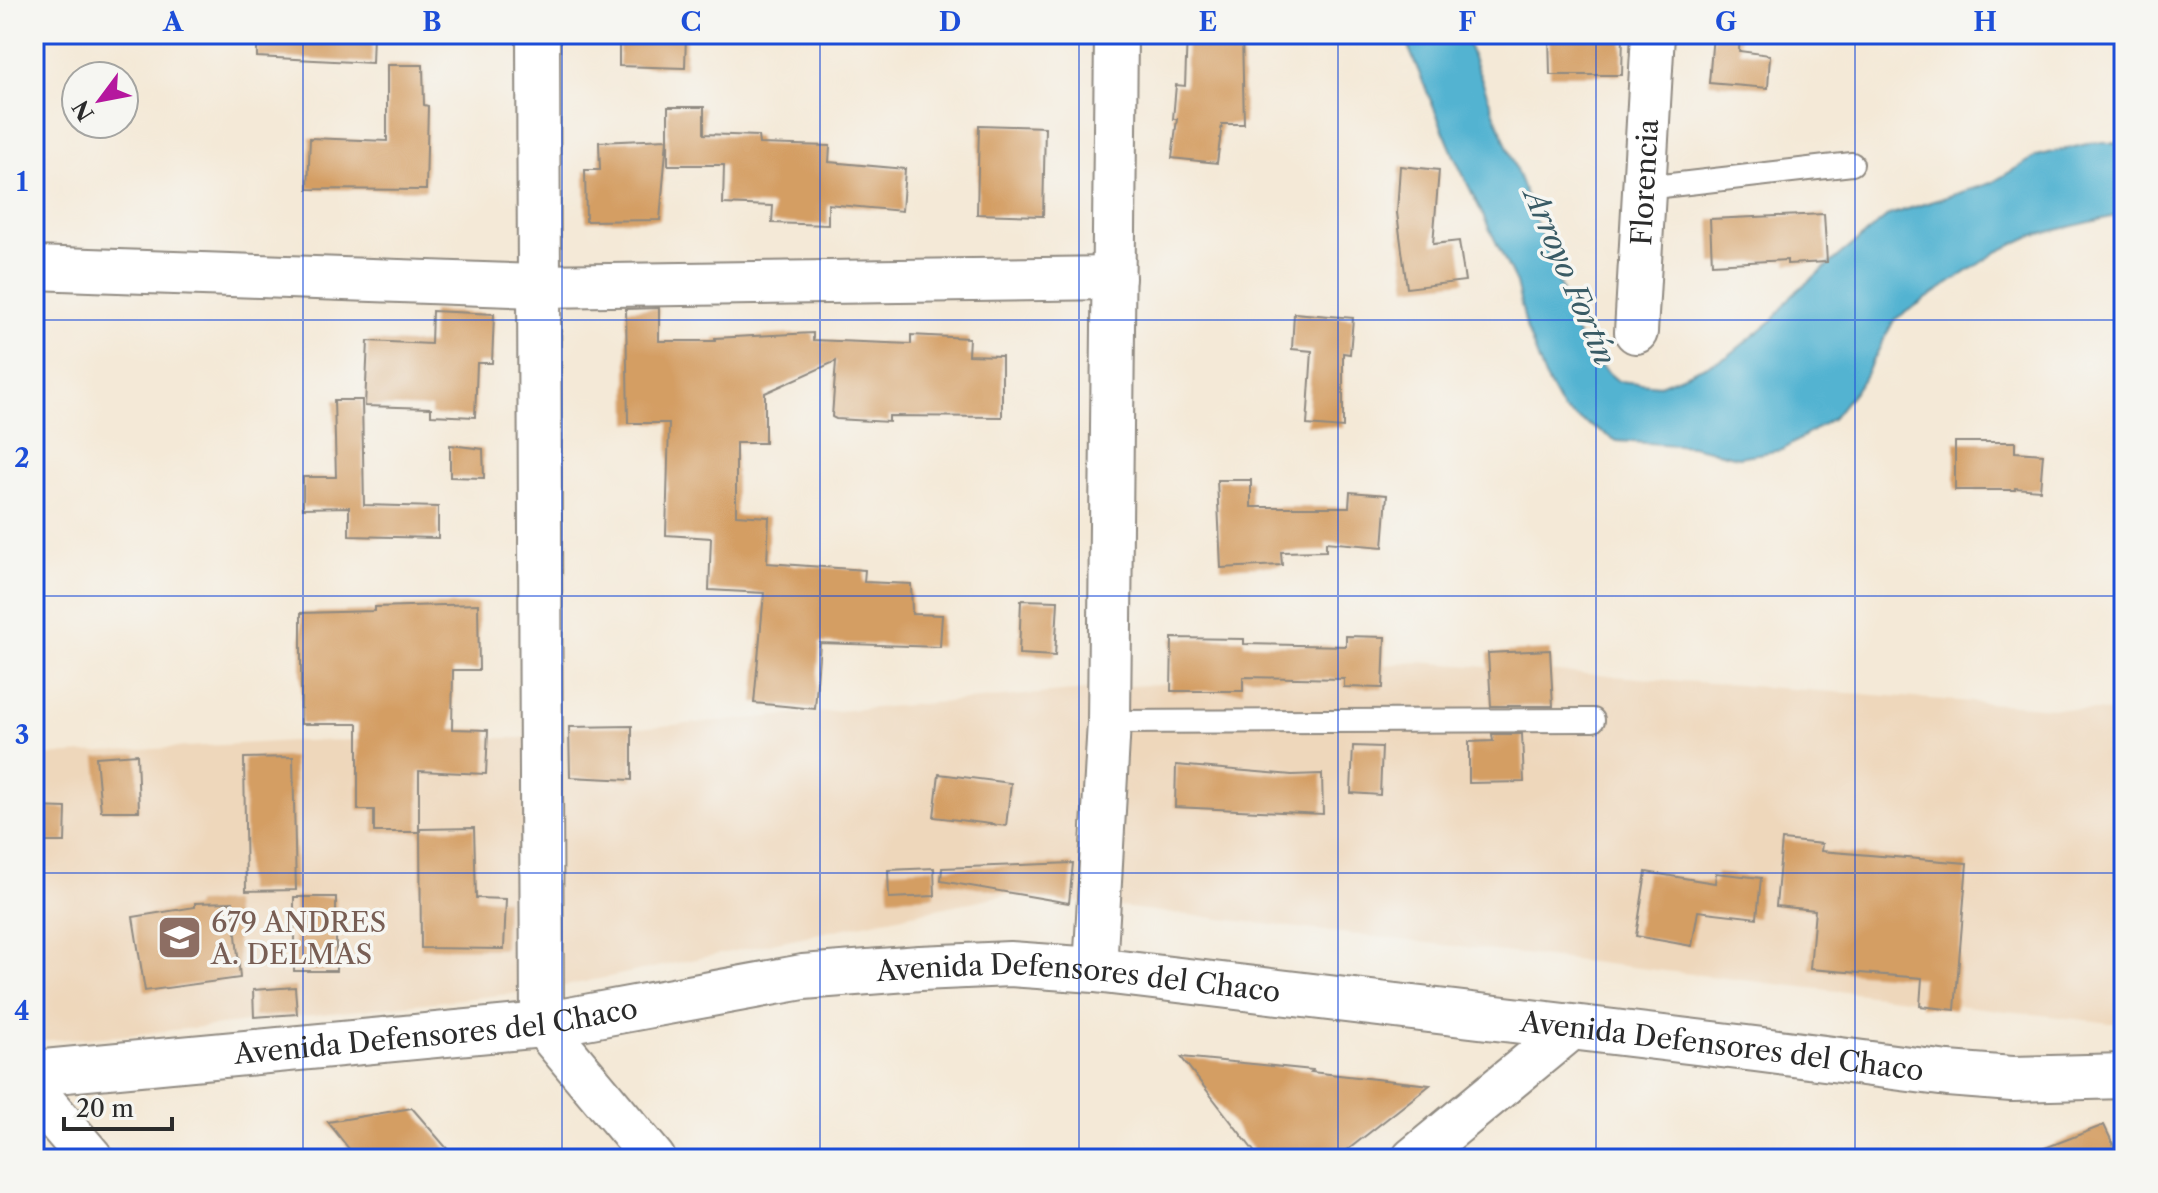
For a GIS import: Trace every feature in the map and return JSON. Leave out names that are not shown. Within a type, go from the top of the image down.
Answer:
[{"type":"main road","name":"Avenida Defensores del Chaco","points":[[34,1073],[542,1025],[803,977],[1010,964],[1095,970],[1948,1074],[2012,1079],[2124,1076]]},
{"type":"main road","points":[[34,1092],[91,1159]]},
{"type":"street","points":[[538,34],[542,1025],[654,1159]]},
{"type":"street","points":[[1095,970],[1109,722],[1116,34]]},
{"type":"street","name":"Florencia","points":[[1636,332],[1653,34]]},
{"type":"street","points":[[34,268],[537,286],[1114,278]]},
{"type":"street","points":[[1413,1159],[1573,1027]]},
{"type":"lane","points":[[1645,188],[1852,164]]},
{"type":"lane","points":[[1109,722],[1593,720]]},
{"type":"shaded area","points":[[1418,662],[2124,713],[2124,1022],[2110,1023],[1009,894],[546,990],[118,1036],[34,1041],[34,756],[291,741],[519,738]]},
{"type":"water","points":[[1403,34],[1464,34],[1584,352],[1618,381],[1660,385],[1727,357],[1774,319],[1792,295],[1889,215],[1991,183],[2037,156],[2091,143],[2124,143],[2124,214],[2031,236],[1997,252],[1894,320],[1863,380],[1833,418],[1782,450],[1738,457],[1692,446],[1617,441],[1563,410],[1545,377],[1527,330],[1516,283],[1454,156]]},
{"type":"building","points":[[257,34],[373,34],[372,63],[257,57]]},
{"type":"building","points":[[619,34],[686,34],[685,68],[619,66]]},
{"type":"building","points":[[1187,34],[1242,34],[1244,124],[1222,124],[1217,163],[1172,158],[1177,119],[1173,119],[1176,85],[1185,86]]},
{"type":"building","points":[[1549,34],[1623,34],[1622,75],[1550,75]]},
{"type":"building","points":[[1713,34],[1740,34],[1739,51],[1770,55],[1768,88],[1709,83]]},
{"type":"building","points":[[387,65],[423,65],[424,105],[428,106],[426,190],[308,189],[310,138],[387,141]]},
{"type":"building","points":[[668,107],[704,107],[704,134],[758,136],[759,144],[830,146],[829,162],[905,169],[902,211],[828,204],[828,225],[772,223],[773,206],[723,204],[724,165],[668,165]]},
{"type":"building","points":[[979,125],[1045,127],[1043,216],[977,214]]},
{"type":"building","points":[[667,139],[660,220],[586,221],[585,170],[600,170],[599,142]]},
{"type":"building","points":[[1400,166],[1439,170],[1433,244],[1459,241],[1465,281],[1407,288],[1397,213]]},
{"type":"building","points":[[1824,214],[1827,262],[1787,264],[1787,260],[1712,264],[1710,219]]},
{"type":"building","points":[[659,308],[659,341],[715,341],[715,338],[813,333],[813,340],[911,344],[911,335],[969,338],[968,355],[1002,356],[1002,417],[889,416],[889,422],[836,419],[832,417],[836,361],[765,393],[765,443],[736,443],[736,515],[769,517],[767,563],[865,570],[864,582],[911,584],[912,614],[942,615],[940,647],[820,643],[815,709],[754,703],[764,593],[709,590],[711,538],[666,535],[669,423],[628,423],[626,309]]},
{"type":"building","points":[[432,311],[494,314],[492,363],[477,363],[475,417],[431,415],[431,408],[365,406],[368,341],[431,344]]},
{"type":"building","points":[[1294,313],[1353,318],[1350,354],[1343,353],[1343,428],[1307,425],[1312,351],[1292,349]]},
{"type":"building","points":[[334,400],[362,400],[364,505],[438,507],[438,538],[349,536],[349,507],[303,508],[303,477],[336,477]]},
{"type":"building","points":[[1955,442],[2015,442],[2015,452],[2043,454],[2040,490],[1955,490]]},
{"type":"building","points":[[450,445],[483,449],[484,478],[450,477]]},
{"type":"building","points":[[1217,480],[1251,480],[1251,507],[1349,507],[1350,492],[1387,495],[1383,547],[1326,542],[1326,551],[1281,552],[1282,565],[1221,568]]},
{"type":"building","points":[[1021,600],[1058,601],[1055,656],[1019,654]]},
{"type":"building","points":[[478,604],[479,670],[453,670],[452,729],[488,730],[486,774],[419,771],[419,832],[374,832],[374,810],[358,810],[358,724],[301,724],[301,613]]},
{"type":"building","points":[[1346,636],[1385,637],[1383,688],[1344,687],[1344,679],[1243,677],[1243,691],[1171,691],[1172,638],[1244,639],[1244,644],[1346,646]]},
{"type":"building","points":[[1550,650],[1553,706],[1491,706],[1488,653]]},
{"type":"building","points":[[632,726],[632,780],[570,777],[569,727]]},
{"type":"building","points":[[1492,734],[1522,734],[1524,782],[1469,783],[1469,742],[1493,741]]},
{"type":"building","points":[[1353,746],[1382,747],[1380,795],[1351,793]]},
{"type":"building","points":[[137,754],[139,811],[101,811],[96,757]]},
{"type":"building","points":[[293,757],[296,890],[246,891],[244,758]]},
{"type":"building","points":[[1176,765],[1292,775],[1322,774],[1323,814],[1175,807]]},
{"type":"building","points":[[939,774],[1011,783],[1006,826],[934,817]]},
{"type":"building","points":[[35,807],[66,808],[65,842],[35,842]]},
{"type":"building","points":[[474,828],[476,898],[506,899],[504,949],[421,948],[420,829]]},
{"type":"building","points":[[1782,840],[1822,844],[1821,851],[1967,863],[1955,1010],[1920,1006],[1922,978],[1810,969],[1815,910],[1776,906]]},
{"type":"building","points":[[1073,863],[1069,903],[941,881],[942,868]]},
{"type":"building","points":[[934,868],[935,896],[889,898],[888,870]]},
{"type":"building","points":[[1646,872],[1715,883],[1716,873],[1761,878],[1757,918],[1698,911],[1692,946],[1636,936]]},
{"type":"building","points":[[294,897],[336,897],[336,971],[294,971]]},
{"type":"building","points":[[233,902],[240,978],[145,991],[133,917],[195,907],[195,903]]},
{"type":"building","points":[[295,987],[297,1014],[254,1017],[253,990]]},
{"type":"building","points":[[1181,1057],[1430,1085],[1336,1159],[1260,1159]]},
{"type":"building","points":[[412,1108],[456,1159],[357,1159],[328,1122]]},
{"type":"building","points":[[2104,1125],[2120,1159],[2022,1159],[2022,1157]]},
{"type":"place","name":"679 ANDRES A. DELMAS","points":[[180,938]]},
{"type":"water label","name":"Arroyo Fortín","points":[[1570,277]]}]
